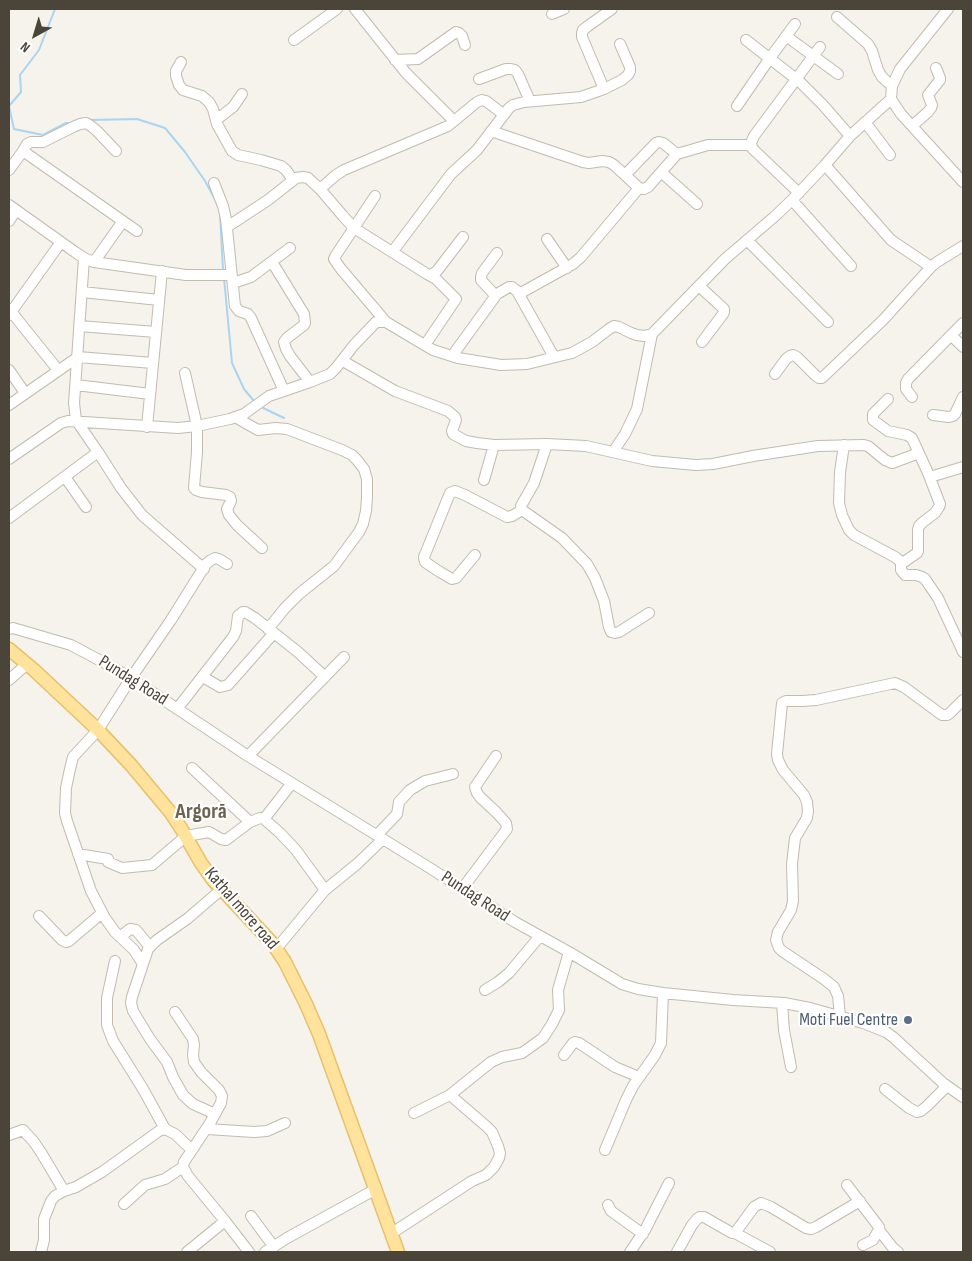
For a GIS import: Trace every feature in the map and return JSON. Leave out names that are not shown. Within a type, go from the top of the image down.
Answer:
[{"type":"main road","name":"Kathal more road","points":[[9,649],[98,730],[153,790],[171,813],[201,863],[222,889],[251,919],[285,962],[319,1034],[398,1252]]},
{"type":"street","points":[[294,40],[337,9]]},
{"type":"street","points":[[354,9],[406,73],[454,121]]},
{"type":"street","points":[[552,14],[564,9]]},
{"type":"street","points":[[604,89],[582,33],[583,30],[612,9]]},
{"type":"street","points":[[948,9],[908,58],[892,86],[891,94],[892,99],[912,126],[962,178]]},
{"type":"street","points":[[838,17],[868,44],[882,77],[892,86]]},
{"type":"street","points":[[737,106],[795,24]]},
{"type":"street","points":[[395,60],[418,59],[456,32],[462,36],[465,46]]},
{"type":"street","points":[[786,36],[838,74]]},
{"type":"street","points":[[746,40],[796,79],[823,105],[850,136]]},
{"type":"street","points":[[393,252],[451,174],[477,150],[509,108],[530,101],[581,97],[604,89],[628,75],[630,67],[620,44]]},
{"type":"street","points":[[820,47],[751,142],[756,152],[796,196],[851,266]]},
{"type":"street","points":[[181,62],[176,71],[179,85],[183,90],[202,96],[209,102],[229,148],[234,153],[281,166],[293,180]]},
{"type":"street","points":[[912,126],[931,108],[932,105],[928,95],[940,80],[936,68]]},
{"type":"street","points":[[479,79],[511,69],[518,74],[530,101]]},
{"type":"street","points":[[216,120],[233,106],[242,94]]},
{"type":"street","points":[[375,196],[334,259],[386,322],[433,350],[452,356],[501,365],[527,364],[572,353],[583,348],[614,326],[637,335],[652,334],[725,259],[796,196],[850,136],[892,99]]},
{"type":"street","points":[[320,189],[344,170],[448,126],[477,102],[486,101],[503,114]]},
{"type":"street","points":[[865,122],[890,154]]},
{"type":"street","points":[[9,170],[31,142],[43,142],[80,124],[86,123],[91,126],[116,151]]},
{"type":"street","points":[[491,131],[583,162],[609,162],[639,188],[644,189],[648,187],[677,154],[708,146],[752,145]]},
{"type":"street","points":[[626,175],[656,143],[663,143],[677,154]]},
{"type":"street","points":[[23,151],[137,232]]},
{"type":"street","points":[[825,165],[891,240],[931,267]]},
{"type":"street","points":[[661,172],[698,204]]},
{"type":"street","points":[[227,227],[268,200],[293,180],[299,177],[308,178],[354,228],[436,279],[456,299],[425,345]]},
{"type":"street","points":[[214,183],[223,206],[227,227],[230,278],[235,306],[239,311],[248,314],[251,318],[284,392]]},
{"type":"street","points":[[519,294],[567,268],[581,257],[639,188]]},
{"type":"street","points":[[9,221],[12,208],[89,260],[192,275],[230,278],[251,277],[290,248]]},
{"type":"street","points":[[123,221],[89,260],[82,292],[74,403],[76,420],[120,488],[142,515],[204,569]]},
{"type":"street","points":[[428,274],[437,270],[463,237]]},
{"type":"street","points":[[547,239],[567,268]]},
{"type":"street","points":[[747,240],[828,322]]},
{"type":"street","points":[[58,370],[10,312],[61,242]]},
{"type":"street","points":[[775,374],[786,358],[793,355],[814,375],[822,378],[884,320],[936,262],[963,246]]},
{"type":"street","points":[[497,253],[480,277],[485,285],[493,293],[497,294]]},
{"type":"street","points":[[272,262],[304,314],[304,326],[284,342],[290,356],[310,382]]},
{"type":"street","points":[[147,427],[162,271]]},
{"type":"street","points":[[699,286],[724,309],[724,314],[702,342]]},
{"type":"street","points":[[452,356],[497,294],[512,287],[519,294],[554,357]]},
{"type":"street","points":[[82,292],[159,300]]},
{"type":"street","points":[[9,459],[61,423],[68,421],[76,420],[178,428],[197,426],[239,415],[268,396],[284,392],[330,374],[372,325],[376,322],[386,322]]},
{"type":"street","points":[[912,397],[906,389],[908,379],[963,323]]},
{"type":"street","points":[[80,326],[156,332]]},
{"type":"street","points":[[613,452],[625,434],[637,409],[652,334]]},
{"type":"street","points":[[951,335],[963,347]]},
{"type":"street","points":[[9,405],[78,357],[153,363]]},
{"type":"street","points":[[343,361],[395,391],[448,411],[456,420],[452,431],[453,434],[466,440],[494,445],[547,444],[586,446],[659,462],[705,465],[818,446],[864,445],[892,463],[919,453]]},
{"type":"street","points":[[9,370],[25,394]]},
{"type":"street","points":[[186,373],[197,426],[194,488],[202,492],[226,495],[230,498],[232,501],[227,509],[229,515],[262,548]]},
{"type":"street","points":[[76,385],[150,394]]},
{"type":"street","points":[[934,415],[953,416],[963,397]]},
{"type":"street","points":[[888,398],[873,414],[873,420],[888,431],[909,436],[914,442],[940,504],[935,513],[919,526],[917,553],[901,564]]},
{"type":"street","points":[[203,676],[220,687],[228,685],[271,631],[285,608],[299,594],[334,566],[359,532],[366,512],[367,479],[364,469],[352,455],[287,429],[258,430],[239,415]]},
{"type":"street","points":[[522,510],[521,506],[534,484],[547,444]]},
{"type":"street","points":[[484,480],[494,445]]},
{"type":"street","points":[[844,445],[840,472],[839,503],[850,530],[854,535],[895,557],[901,564],[905,575],[922,576],[938,598],[963,652]]},
{"type":"street","points":[[9,518],[98,452]]},
{"type":"street","points":[[930,477],[963,467]]},
{"type":"street","points":[[65,477],[86,507]]},
{"type":"street","points":[[475,555],[456,578],[452,579],[424,560],[450,493],[456,491],[508,517],[522,510]]},
{"type":"street","points":[[522,510],[562,538],[587,564],[604,600],[611,632],[619,632],[649,613]]},
{"type":"street","points":[[143,964],[134,950],[115,932],[102,913],[91,891],[65,813],[66,788],[73,757],[98,730],[204,569],[215,558],[227,564]]},
{"type":"street","points":[[177,709],[235,634],[237,618],[241,612],[245,612],[271,631],[298,652],[325,677]]},
{"type":"street","name":"Pundag Road","points":[[9,629],[13,628],[71,645],[131,678],[248,756],[515,922],[622,984],[663,993],[782,1003],[840,1016],[875,1028],[893,1037],[947,1086],[963,1096]]},
{"type":"street","points":[[248,756],[344,657]]},
{"type":"street","points":[[9,680],[27,664]]},
{"type":"street","points":[[840,1016],[838,996],[834,987],[782,951],[776,940],[778,932],[792,910],[792,864],[795,838],[807,818],[808,811],[804,795],[783,770],[778,760],[782,705],[784,701],[802,702],[816,700],[895,683],[910,691],[942,715],[950,713],[963,700]]},
{"type":"street","points":[[462,889],[507,829],[506,823],[480,797],[475,787],[496,756]]},
{"type":"street","points":[[192,768],[250,822]]},
{"type":"street","points":[[276,949],[324,890],[357,864],[380,837],[397,814],[399,802],[410,790],[424,781],[453,774]]},
{"type":"street","points":[[264,819],[292,783]]},
{"type":"street","points":[[78,854],[108,860],[122,868],[152,865],[186,836],[209,832],[226,840],[258,818],[264,819],[296,850],[324,890]]},
{"type":"street","points":[[215,1114],[193,1104],[183,1095],[167,1062],[150,1039],[133,1011],[131,1003],[150,947],[222,889]]},
{"type":"street","points":[[39,916],[66,942],[102,913]]},
{"type":"street","points":[[120,937],[130,929],[136,930],[150,947]]},
{"type":"street","points":[[485,990],[509,973],[540,936]]},
{"type":"street","points":[[414,1113],[450,1096],[488,1064],[502,1057],[522,1053],[543,1038],[559,1010],[558,990],[569,952]]},
{"type":"street","points":[[115,961],[107,998],[107,1024],[112,1041],[143,1089],[165,1130]]},
{"type":"street","points":[[606,1150],[626,1100],[661,1043],[663,993]]},
{"type":"street","points":[[782,1003],[791,1067]]},
{"type":"street","points":[[124,1204],[145,1186],[165,1179],[183,1167],[184,1162],[215,1114],[222,1098],[222,1093],[196,1066],[193,1055],[193,1039],[175,1012]]},
{"type":"street","points":[[564,1056],[573,1043],[579,1043],[615,1066],[639,1077]]},
{"type":"street","points":[[885,1089],[917,1112],[927,1106],[947,1086]]},
{"type":"street","points":[[392,1233],[472,1181],[486,1175],[499,1158],[500,1153],[492,1132],[450,1096]]},
{"type":"street","points":[[206,1129],[254,1132],[267,1131],[285,1124]]},
{"type":"street","points":[[9,1135],[23,1130],[34,1142],[64,1191]]},
{"type":"street","points":[[41,1252],[44,1240],[44,1219],[47,1208],[55,1196],[76,1187],[102,1172],[159,1131],[165,1130],[175,1134],[192,1150]]},
{"type":"street","points":[[183,1167],[188,1176],[249,1252]]},
{"type":"street","points":[[630,1252],[643,1234],[669,1183]]},
{"type":"street","points":[[848,1185],[877,1224],[879,1230],[898,1252]]},
{"type":"street","points":[[251,1216],[274,1250],[287,1238],[376,1189]]},
{"type":"street","points":[[735,1233],[754,1207],[761,1203],[810,1229],[860,1201]]},
{"type":"street","points":[[608,1205],[611,1211],[643,1234]]},
{"type":"street","points":[[677,1252],[692,1225],[700,1217],[708,1219],[770,1252]]},
{"type":"street","points":[[186,1252],[225,1221]]},
{"type":"street","points":[[863,1245],[872,1240],[879,1230]]},
{"type":"waterway","points":[[55,9],[39,50],[20,75],[21,92],[9,106],[14,129],[43,135],[66,123],[72,123]]},
{"type":"waterway","points":[[89,120],[137,119],[165,128],[185,152],[216,201]]},
{"type":"waterway","points":[[220,213],[223,270]]},
{"type":"waterway","points":[[224,278],[232,363],[244,389],[254,401]]},
{"type":"waterway","points":[[259,406],[284,418]]},
{"type":"place","name":"Moti Fuel Centre","points":[[908,1020]]},
{"type":"district","name":"Argorā","points":[[201,812]]}]
